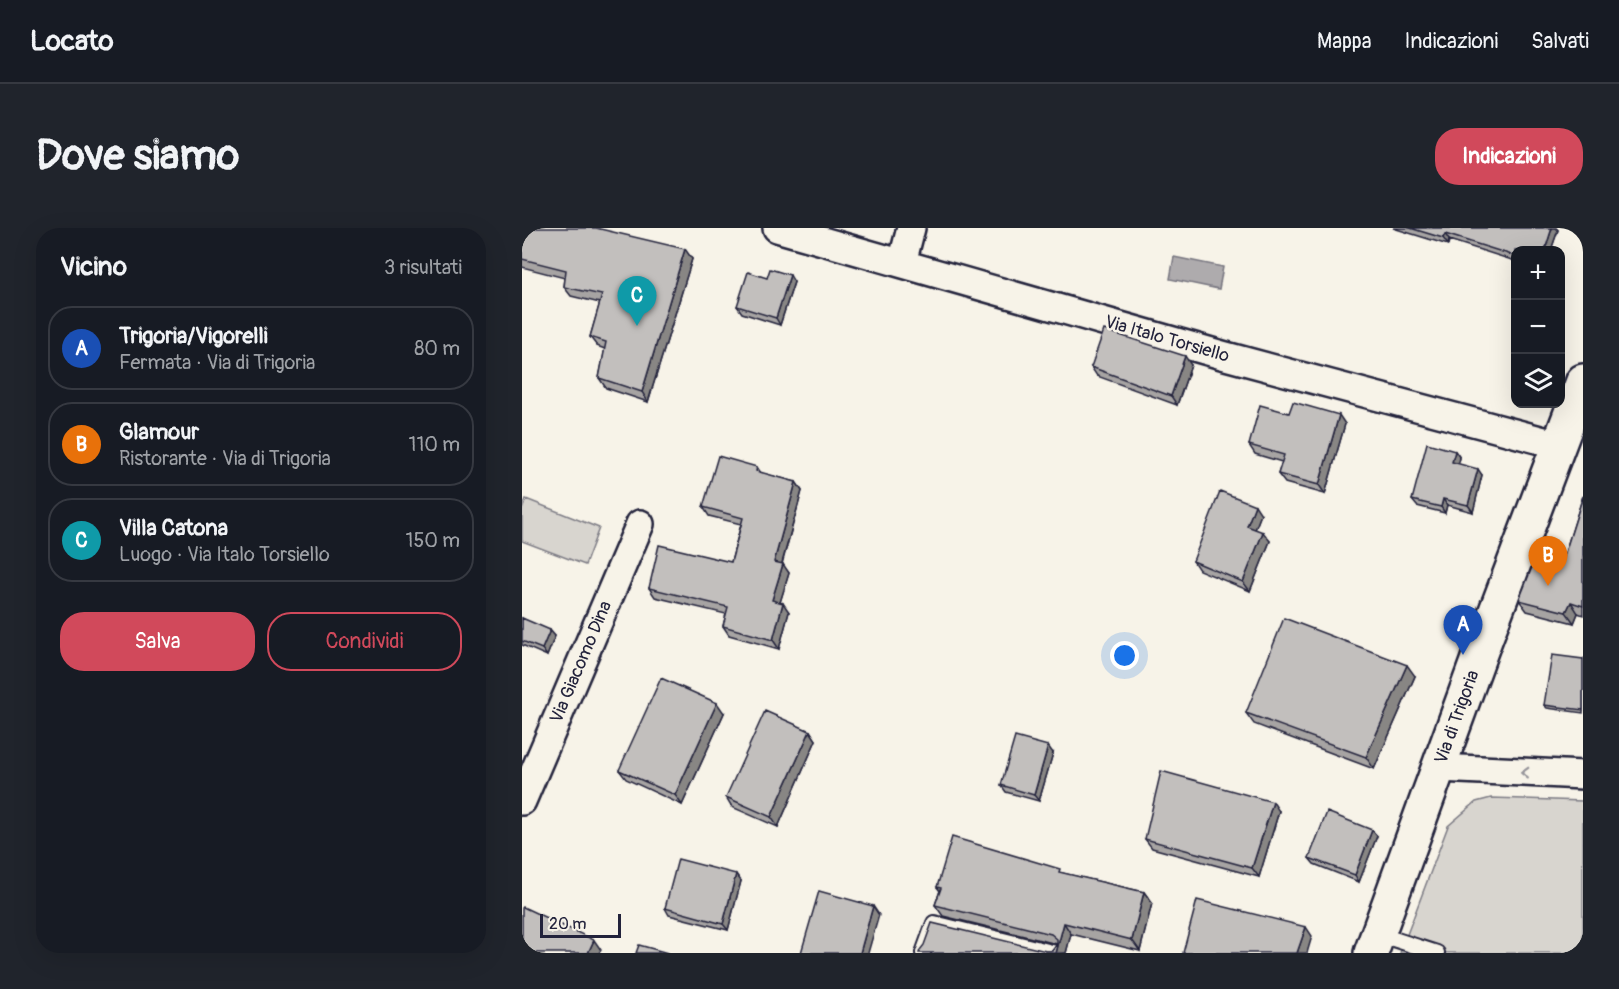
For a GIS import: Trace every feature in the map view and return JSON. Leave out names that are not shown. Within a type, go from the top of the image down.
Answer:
[{"type":"street","name":"Via Italo Torsiello","points":[[777,228],[1222,355],[1559,446]]},
{"type":"street","points":[[902,263],[911,228]]},
{"type":"street","name":"Via di Trigoria","points":[[1374,944],[1582,386]]},
{"type":"street","name":"Via Giacomo Dina","points":[[522,801],[640,524]]},
{"type":"street","points":[[1439,768],[1583,775]]},
{"type":"lane","points":[[923,953],[934,923],[1056,953]]},
{"type":"lane","points":[[1374,944],[1437,953]]},
{"type":"shaded area","points":[[1174,257],[1223,267],[1219,289],[1170,279]]},
{"type":"shaded area","points":[[526,499],[599,528],[585,565],[522,541],[522,510]]},
{"type":"shaded area","points":[[1491,798],[1583,801],[1583,953],[1400,953],[1448,826],[1476,802]]},
{"type":"building","points":[[522,228],[596,228],[685,249],[642,392],[599,378],[606,342],[590,337],[602,295],[564,287],[566,270],[522,259]]},
{"type":"building","points":[[1410,228],[1552,228],[1546,246],[1511,246],[1511,255],[1445,234],[1443,238]]},
{"type":"building","points":[[770,269],[790,275],[776,318],[737,306],[748,272],[767,278]]},
{"type":"building","points":[[1104,330],[1185,356],[1171,396],[1091,367]]},
{"type":"building","points":[[1293,402],[1339,415],[1319,485],[1278,474],[1284,455],[1249,445],[1260,405],[1289,413]]},
{"type":"building","points":[[1427,443],[1455,451],[1452,462],[1478,469],[1468,505],[1443,499],[1441,507],[1412,500]]},
{"type":"building","points":[[718,456],[757,467],[756,471],[796,482],[774,562],[783,564],[772,600],[783,603],[773,640],[723,626],[728,607],[649,588],[659,545],[731,562],[743,518],[703,507]]},
{"type":"building","points":[[1220,491],[1255,505],[1247,526],[1263,532],[1243,582],[1193,561]]},
{"type":"building","points":[[1583,496],[1583,606],[1571,602],[1566,612],[1519,600],[1538,552],[1563,559]]},
{"type":"building","points":[[522,618],[550,630],[542,649],[522,641]]},
{"type":"building","points":[[1284,618],[1407,665],[1366,757],[1246,713]]},
{"type":"building","points":[[1552,655],[1583,659],[1583,710],[1544,705]]},
{"type":"building","points":[[661,678],[717,703],[675,795],[619,770]]},
{"type":"building","points":[[765,711],[810,731],[771,817],[726,797]]},
{"type":"building","points":[[1015,737],[1048,746],[1034,795],[1001,785]]},
{"type":"building","points":[[1161,771],[1273,802],[1252,868],[1145,839]]},
{"type":"building","points":[[1327,812],[1372,830],[1355,875],[1309,858]]},
{"type":"building","points":[[952,837],[1060,869],[1059,872],[1144,892],[1132,940],[1064,923],[1056,953],[919,953],[932,923],[1046,951],[1052,951],[1057,945],[1057,939],[1051,934],[935,905],[941,888],[937,887]]},
{"type":"building","points":[[678,859],[736,874],[723,924],[665,908]]},
{"type":"building","points":[[819,891],[873,906],[860,953],[801,953]]},
{"type":"building","points":[[1197,900],[1306,927],[1297,953],[1183,953]]},
{"type":"building","points":[[523,907],[594,940],[588,953],[522,953]]},
{"type":"building","points":[[639,945],[668,953],[636,953]]},
{"type":"place","name":"Villa Catona","points":[[637,326]]},
{"type":"place","name":"Glamour","points":[[1548,586]]},
{"type":"place","name":"Trigoria/Vigorelli","points":[[1463,655]]}]
